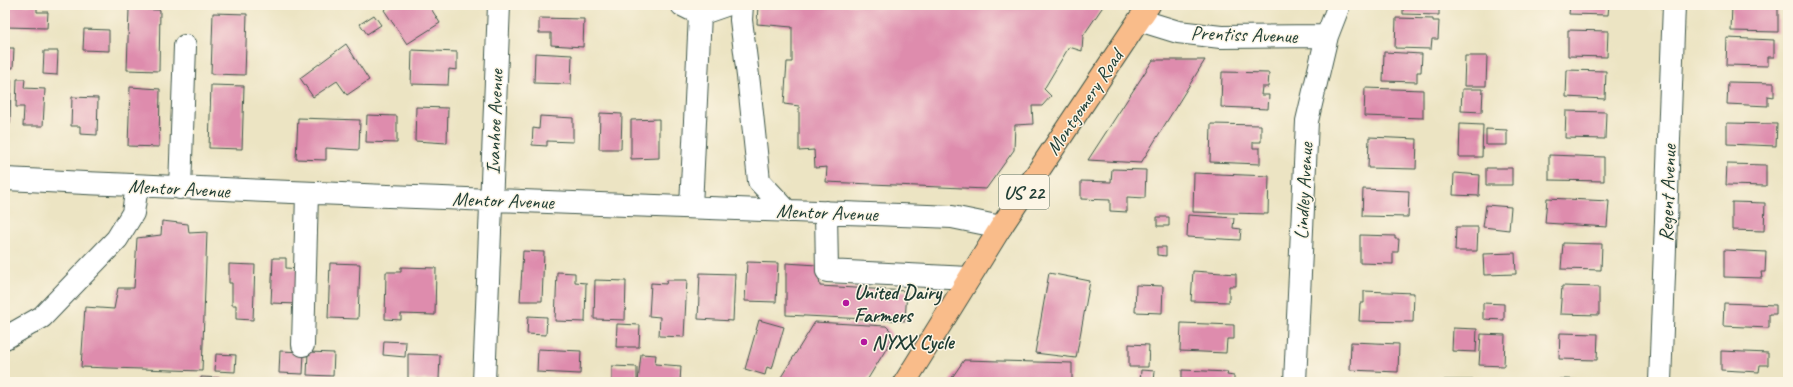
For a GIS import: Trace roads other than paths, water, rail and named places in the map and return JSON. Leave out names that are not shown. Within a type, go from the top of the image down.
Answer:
[{"type":"main road","name":"Montgomery Road","points":[[905,382],[1001,227],[1144,13]]},
{"type":"street","name":"Ivanhoe Avenue","points":[[484,382],[498,5]]},
{"type":"street","points":[[691,208],[691,10],[726,5]]},
{"type":"street","points":[[742,5],[741,20],[759,181],[787,211]]},
{"type":"street","name":"Lindley Avenue","points":[[1295,382],[1307,121],[1327,36],[1339,5]]},
{"type":"street","name":"Regent Avenue","points":[[1660,382],[1674,5]]},
{"type":"street","name":"Prentiss Avenue","points":[[1144,13],[1178,32],[1221,37],[1327,36]]},
{"type":"street","points":[[180,188],[185,46]]},
{"type":"street","name":"Mentor Avenue","points":[[5,179],[180,188],[952,217],[1001,227]]},
{"type":"street","points":[[5,338],[42,317],[117,239],[133,213],[137,186]]},
{"type":"street","points":[[303,345],[307,193]]},
{"type":"street","points":[[826,212],[827,272],[969,278]]},
{"type":"place","name":"United Dairy Farmers","points":[[846,303]]},
{"type":"place","name":"NYXX Cycle","points":[[864,342]]}]
